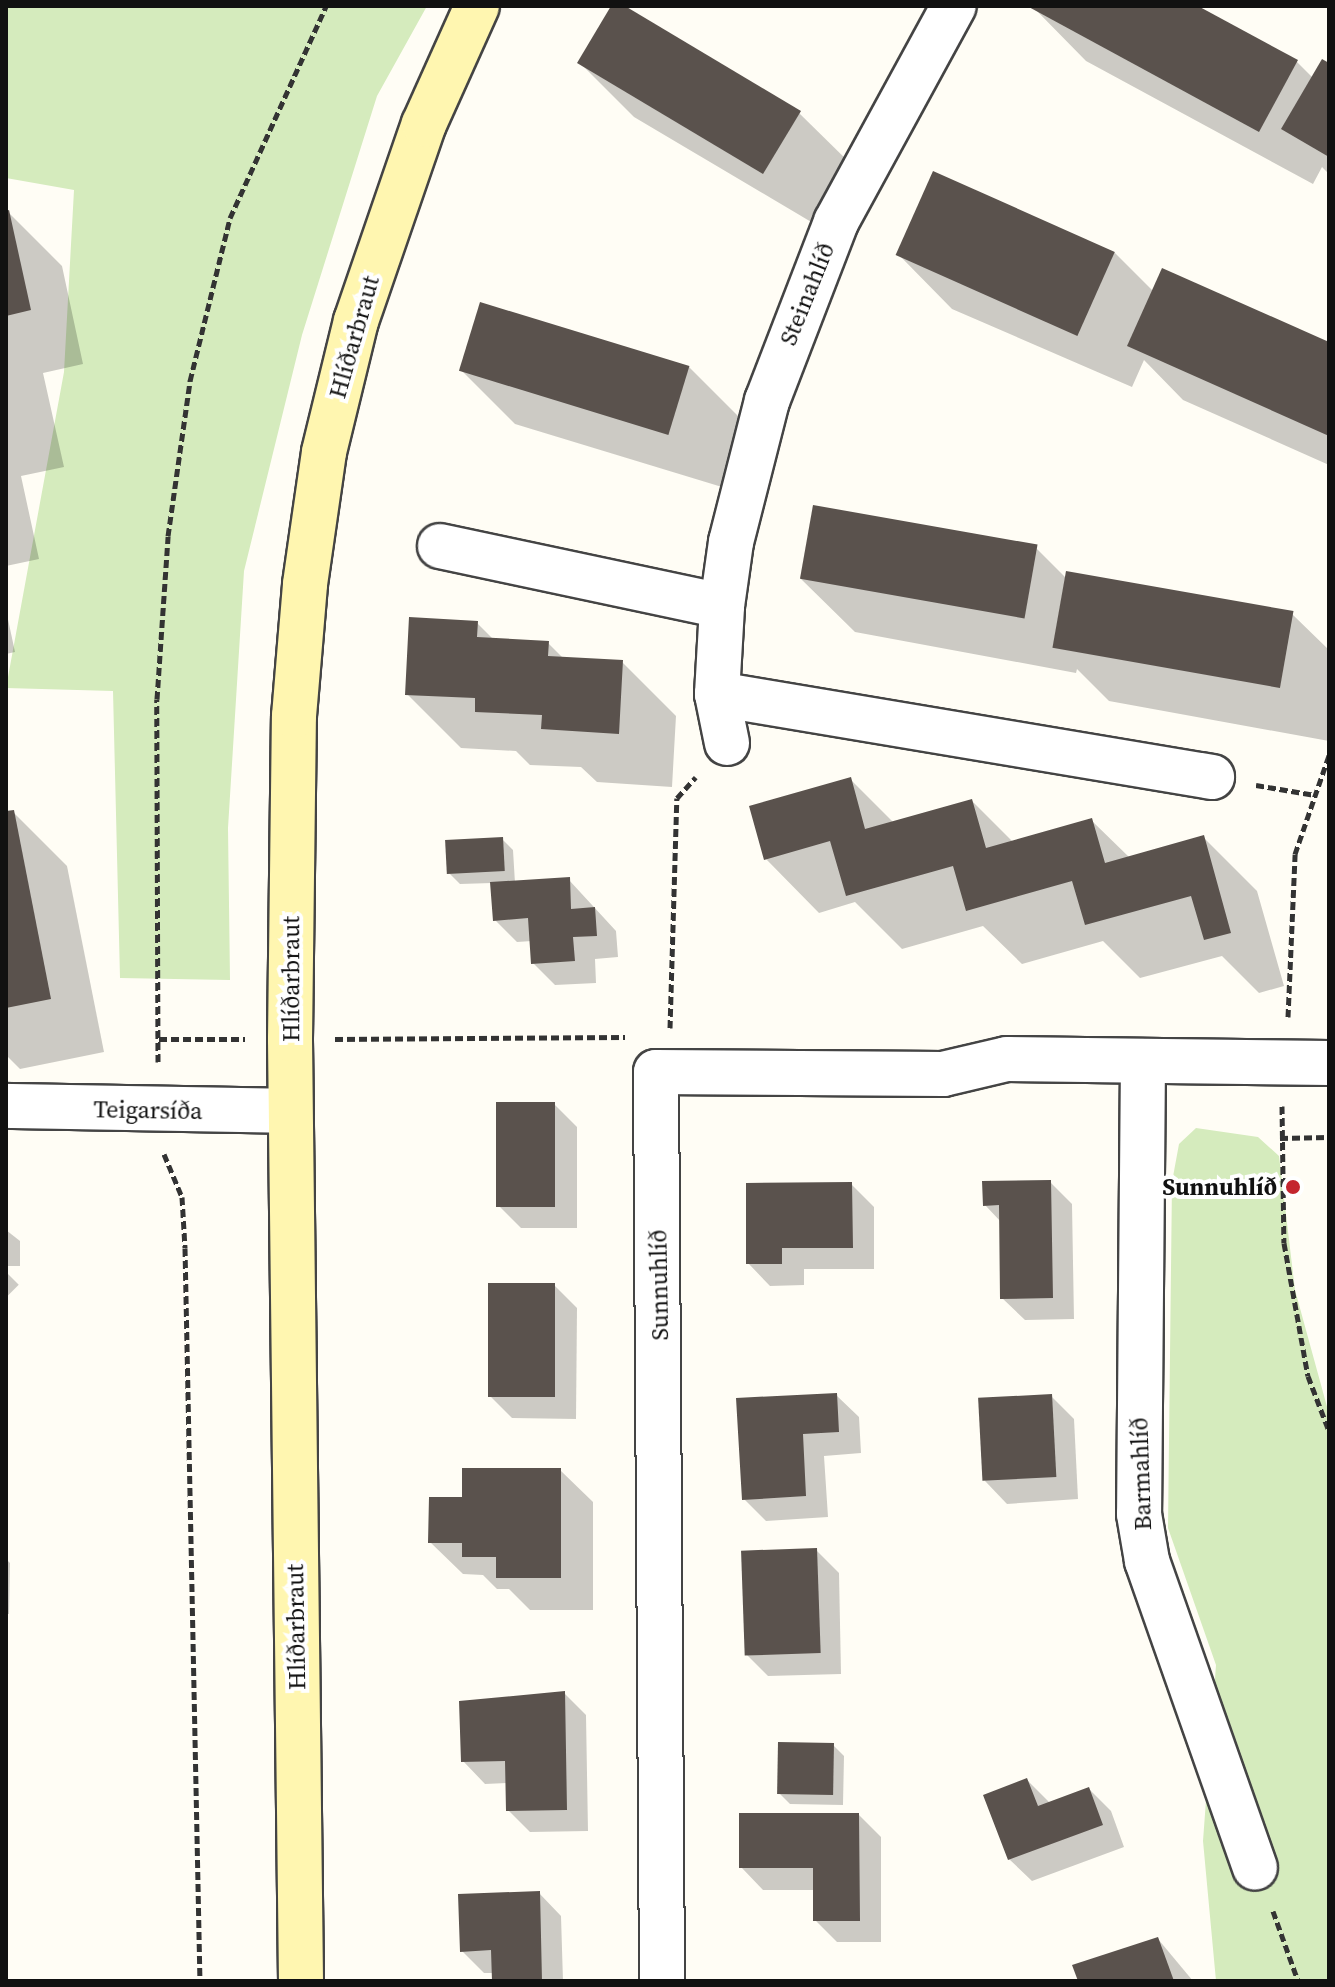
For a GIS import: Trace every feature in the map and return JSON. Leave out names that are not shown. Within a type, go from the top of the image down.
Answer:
[{"type":"main road","name":"Hlíðarbraut","points":[[301,1981],[290,1111],[294,716],[305,584],[324,452],[356,321],[393,210],[477,6]]},
{"type":"street","name":"Steinahlíð","points":[[727,743],[717,694],[722,606],[747,472],[788,339],[836,222],[954,6]]},
{"type":"street","points":[[440,546],[722,606]]},
{"type":"street","points":[[717,694],[1212,777]]},
{"type":"street","name":"Sunnuhlíð","points":[[662,1981],[663,1617],[656,1072],[943,1074],[1007,1059],[1329,1063]]},
{"type":"street","name":"Barmahlíð","points":[[1143,1061],[1139,1514],[1147,1561],[1255,1868]]},
{"type":"street","name":"Teigarsíða","points":[[6,1106],[290,1111]]},
{"type":"path","points":[[158,1075],[157,699],[168,536],[190,381],[230,218],[326,6]]},
{"type":"path","points":[[670,1037],[677,798],[727,743]]},
{"type":"path","points":[[1212,777],[1315,795]]},
{"type":"path","points":[[1280,1138],[1329,1137]]},
{"type":"path","points":[[160,1147],[177,1177],[185,1248],[200,1981]]},
{"type":"path","points":[[1255,1868],[1298,1981]]},
{"type":"green space","points":[[6,6],[427,6],[377,96],[302,335],[244,571],[228,828],[230,980],[120,978],[113,691],[6,688],[64,372],[74,190],[6,178]]},
{"type":"green space","points":[[1196,1128],[1258,1137],[1279,1156],[1295,1290],[1329,1414],[1329,1981],[1216,1981],[1203,1841],[1216,1665],[1168,1528],[1172,1182],[1179,1144]]},
{"type":"building","points":[[611,6],[625,6],[801,111],[763,174],[577,63]]},
{"type":"building","points":[[1027,6],[1198,6],[1298,60],[1259,132]]},
{"type":"building","points":[[1322,59],[1329,63],[1329,157],[1281,129]]},
{"type":"building","points":[[933,171],[1115,252],[1077,336],[896,255]]},
{"type":"building","points":[[9,210],[31,310],[6,316],[6,211]]},
{"type":"building","points":[[1162,268],[1329,342],[1329,436],[1127,346]]},
{"type":"building","points":[[480,302],[689,366],[668,435],[459,371]]},
{"type":"building","points":[[813,505],[1038,545],[1025,618],[800,579]]},
{"type":"building","points":[[1066,571],[1293,611],[1280,688],[1052,648]]},
{"type":"building","points":[[409,617],[478,621],[477,637],[549,641],[548,656],[623,660],[619,734],[541,729],[542,715],[475,712],[475,698],[405,695]]},
{"type":"building","points":[[851,777],[865,829],[972,799],[986,848],[1092,818],[1105,863],[1204,835],[1231,933],[1204,940],[1191,896],[1085,925],[1072,881],[966,911],[953,866],[846,896],[830,841],[764,860],[749,806]]},
{"type":"building","points":[[14,810],[51,999],[6,1008],[6,811]]},
{"type":"building","points":[[503,837],[505,871],[447,874],[445,840]]},
{"type":"building","points":[[570,877],[571,909],[595,907],[597,936],[573,937],[575,961],[531,964],[528,918],[493,921],[490,882]]},
{"type":"building","points":[[496,1102],[555,1102],[555,1207],[496,1207]]},
{"type":"building","points":[[1051,1180],[1053,1298],[1000,1299],[999,1205],[983,1206],[982,1181]]},
{"type":"building","points":[[852,1182],[853,1248],[782,1248],[782,1264],[746,1264],[746,1183]]},
{"type":"building","points":[[488,1283],[555,1283],[555,1397],[488,1397]]},
{"type":"building","points":[[837,1393],[839,1432],[803,1434],[806,1496],[742,1500],[736,1398]]},
{"type":"building","points":[[1052,1394],[1056,1477],[982,1481],[978,1398]]},
{"type":"building","points":[[462,1468],[561,1468],[561,1578],[496,1578],[496,1557],[462,1557],[462,1543],[428,1543],[429,1497],[462,1497]]},
{"type":"building","points":[[817,1548],[821,1653],[745,1656],[741,1551]]},
{"type":"building","points":[[565,1691],[567,1810],[506,1811],[505,1761],[461,1762],[459,1701]]},
{"type":"building","points":[[778,1742],[834,1743],[833,1795],[777,1794]]},
{"type":"building","points":[[1027,1778],[1038,1806],[1089,1787],[1103,1825],[1008,1860],[983,1795]]},
{"type":"building","points":[[739,1813],[859,1813],[860,1921],[813,1921],[813,1868],[739,1868]]},
{"type":"building","points":[[540,1891],[542,1981],[492,1981],[491,1950],[460,1952],[458,1894]]},
{"type":"building","points":[[1158,1937],[1174,1981],[1078,1981],[1072,1965]]},
{"type":"place","name":"Sunnuhlíð","points":[[1293,1187]]}]
